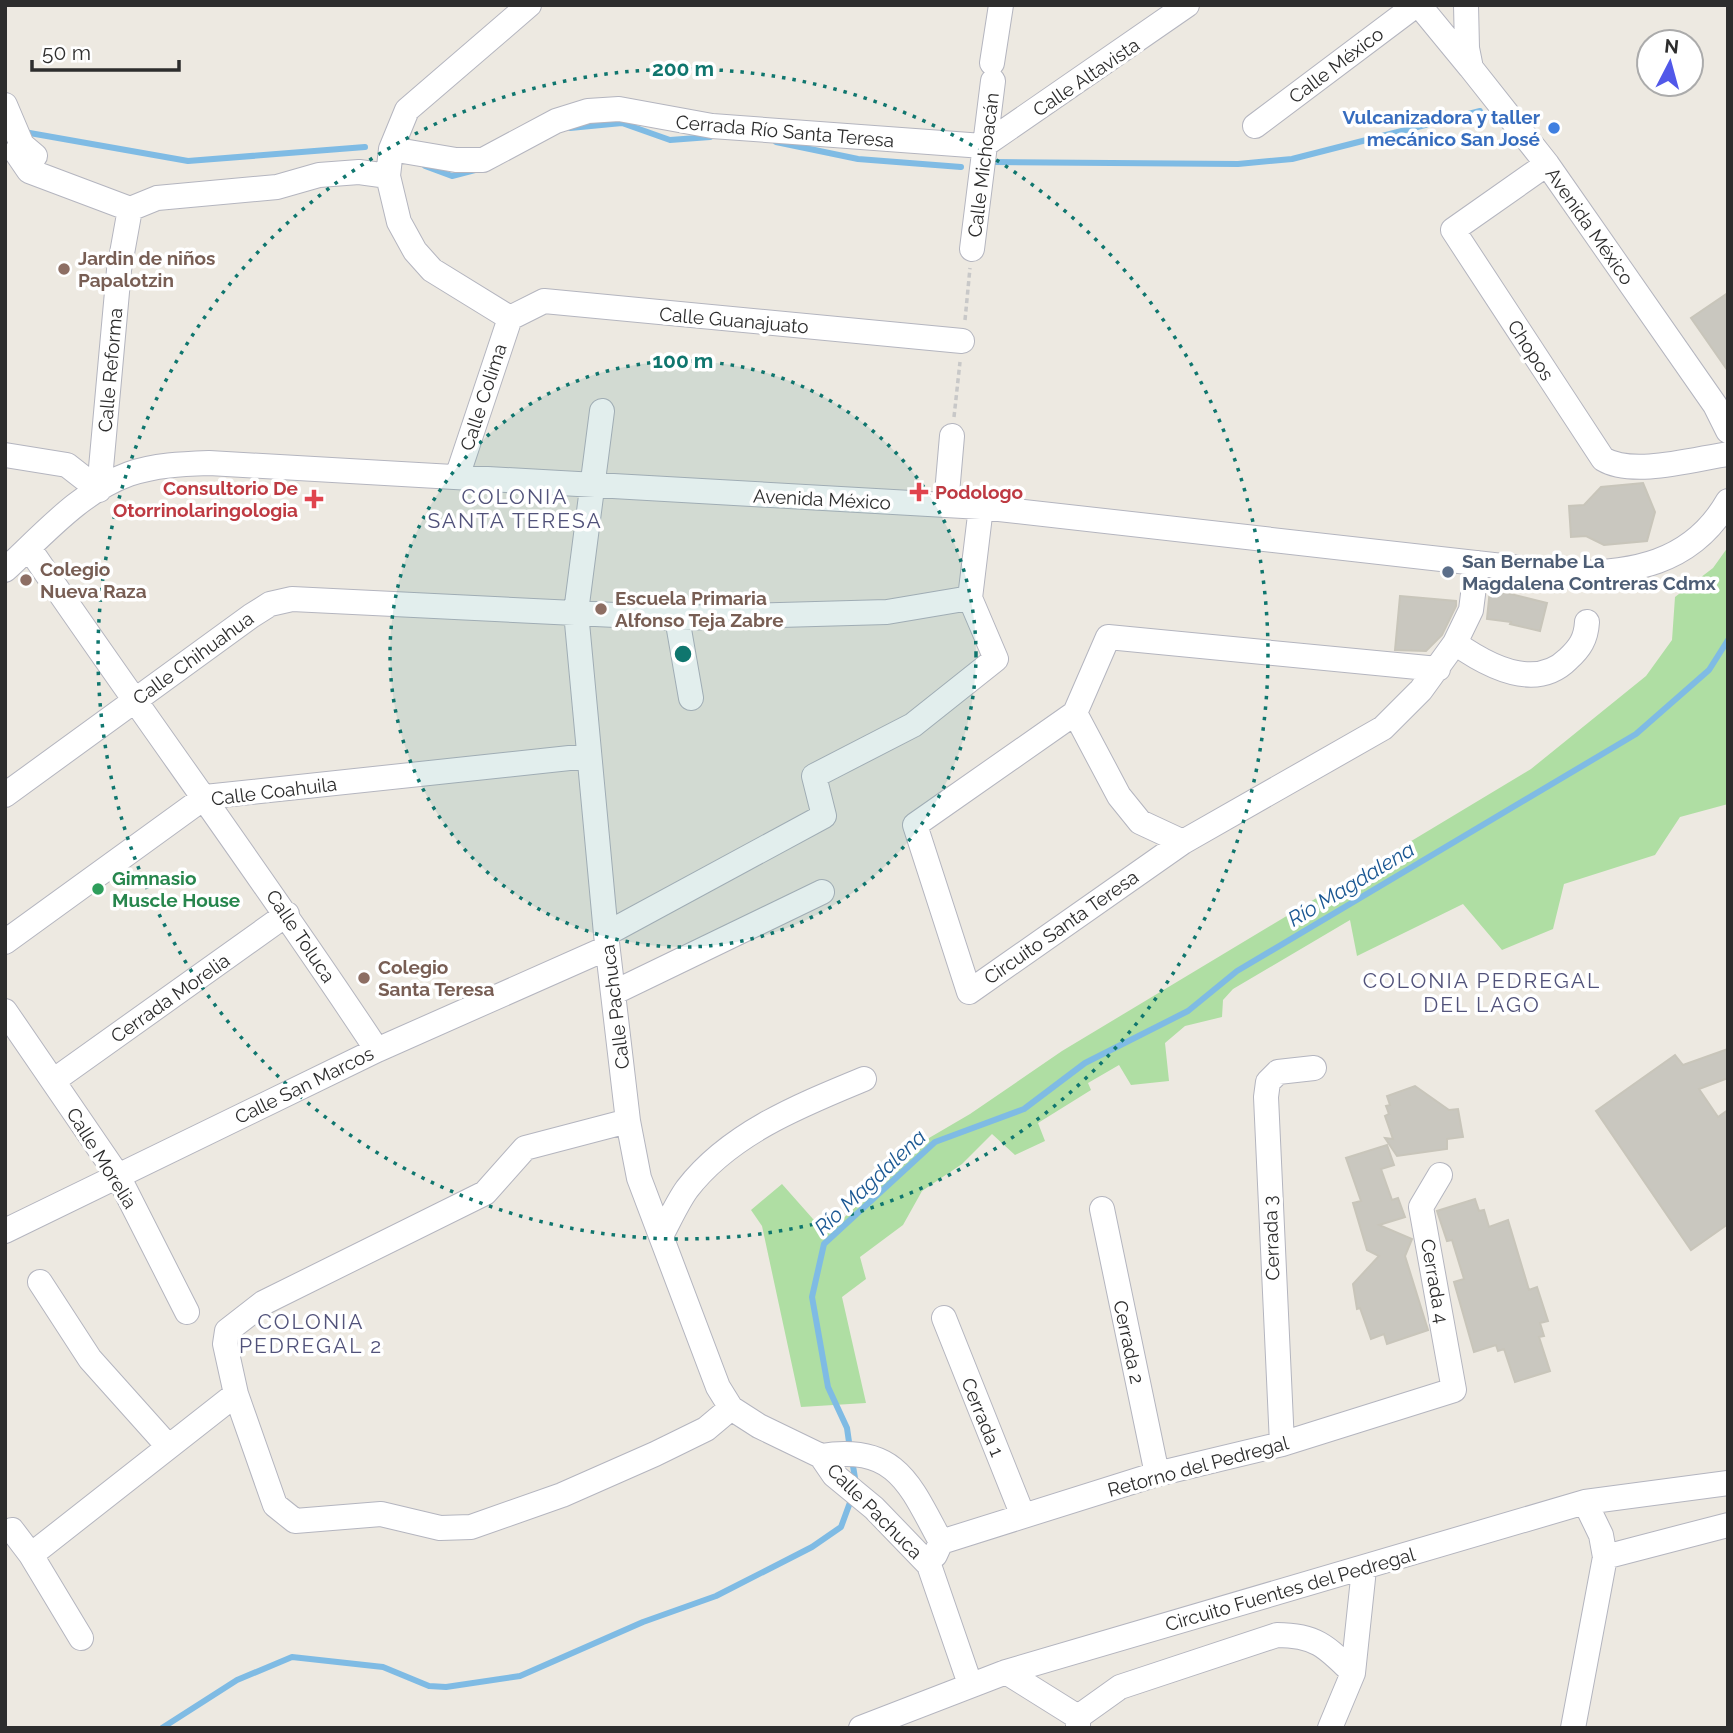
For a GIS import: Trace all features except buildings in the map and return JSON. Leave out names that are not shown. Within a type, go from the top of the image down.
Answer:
[{"type":"street","points":[[510,318],[432,270],[415,251],[399,222],[388,176],[391,149],[407,110],[529,5]]},
{"type":"street","name":"Calle Michoacán","points":[[972,249],[1001,5]]},
{"type":"street","name":"Calle Altavista","points":[[983,146],[1187,5]]},
{"type":"street","name":"Avenida México","points":[[1417,5],[1547,164],[1725,413]]},
{"type":"street","name":"Calle México","points":[[1255,126],[1417,5]]},
{"type":"street","points":[[1466,5],[1467,48],[1471,68]]},
{"type":"street","points":[[5,105],[29,171],[130,209],[157,198],[277,187],[318,175],[359,172],[388,176]]},
{"type":"street","name":"Cerrada Río Santa Teresa","points":[[391,149],[435,157],[483,160],[556,121],[588,111],[619,109],[712,126],[983,146]]},
{"type":"street","points":[[23,149],[42,162],[80,176],[157,198]]},
{"type":"street","name":"Chopos","points":[[1547,164],[1453,230],[1603,459],[1622,466],[1645,466],[1728,454]]},
{"type":"street","name":"Calle Reforma","points":[[99,491],[119,270],[130,209]]},
{"type":"street","name":"Calle Guanajuato","points":[[510,318],[544,301],[962,341]]},
{"type":"street","name":"Calle Colima","points":[[457,477],[510,318]]},
{"type":"street","name":"Calle Pachuca","points":[[602,411],[576,612],[587,756],[606,941],[628,1121],[639,1178],[718,1387],[731,1408],[827,1465],[929,1565],[970,1684]]},
{"type":"street","points":[[946,505],[953,436]]},
{"type":"street","points":[[5,455],[66,465],[99,491]]},
{"type":"street","name":"Avenida México","points":[[5,570],[72,509],[127,475],[165,466],[209,463],[981,507],[1564,573],[1614,572],[1645,567],[1665,559],[1700,537],[1715,523],[1728,501]]},
{"type":"street","points":[[970,598],[981,507]]},
{"type":"street","name":"Calle Toluca","points":[[29,548],[133,701],[205,797],[287,914],[377,1050]]},
{"type":"street","name":"Circuito Santa Teresa","points":[[1075,713],[915,825],[969,992],[1183,842],[1383,728],[1438,669],[1455,643],[1471,610],[1477,563]]},
{"type":"street","name":"Calle Chihuahua","points":[[5,795],[251,616],[270,604],[292,599],[677,618],[887,612],[970,598]]},
{"type":"street","name":"Calle San Marcos","points":[[5,1231],[606,941],[824,816],[814,776],[914,725],[996,659],[970,598]]},
{"type":"street","points":[[677,618],[691,698]]},
{"type":"street","points":[[1455,643],[1499,668],[1536,675],[1553,670],[1577,652],[1585,637],[1587,622]]},
{"type":"street","points":[[1183,842],[1140,822],[1119,796],[1075,713],[1108,637],[1438,669]]},
{"type":"street","name":"Calle Coahuila","points":[[5,942],[205,797],[587,756]]},
{"type":"street","points":[[613,993],[822,892]]},
{"type":"street","name":"Cerrada Morelia","points":[[53,1081],[287,914]]},
{"type":"street","name":"Calle Morelia","points":[[5,1011],[118,1176],[187,1312]]},
{"type":"street","name":"Cerrada 3","points":[[1282,1444],[1266,1097],[1268,1082],[1278,1072],[1314,1068]]},
{"type":"street","points":[[661,1236],[686,1190],[717,1157],[772,1121],[864,1079]]},
{"type":"street","points":[[628,1121],[525,1148],[485,1193],[262,1303],[227,1331],[225,1344],[236,1394],[275,1505],[295,1521],[381,1514],[440,1528],[471,1527],[562,1495],[706,1429],[731,1408]]},
{"type":"street","name":"Cerrada 4","points":[[1440,1175],[1421,1208],[1454,1390]]},
{"type":"street","name":"Cerrada 2","points":[[1102,1209],[1157,1474]]},
{"type":"street","points":[[40,1282],[90,1359],[167,1445]]},
{"type":"street","name":"Cerrada 1","points":[[944,1318],[1023,1517]]},
{"type":"street","name":"Retorno del Pedregal","points":[[941,1542],[1157,1474],[1282,1444],[1454,1390]]},
{"type":"street","points":[[31,1555],[167,1445],[236,1394]]},
{"type":"street","name":"Calle Pachuca","points":[[827,1465],[845,1452],[870,1457],[892,1468],[916,1492],[941,1542],[929,1565]]},
{"type":"street","name":"Circuito Fuentes del Pedregal","points":[[865,1727],[1006,1672],[1585,1502],[1728,1483]]},
{"type":"street","points":[[1573,1728],[1605,1557],[1601,1535],[1585,1502]]},
{"type":"street","points":[[1605,1557],[1728,1525]]},
{"type":"street","points":[[12,1530],[31,1555],[81,1638]]},
{"type":"street","points":[[1329,1728],[1353,1673],[1364,1569]]},
{"type":"street","points":[[1006,1672],[1078,1722],[1119,1686],[1277,1635],[1300,1635],[1324,1644],[1353,1673]]},
{"type":"green space","points":[[1728,547],[1728,804],[1680,817],[1655,855],[1564,884],[1553,929],[1502,950],[1463,904],[1357,956],[1350,920],[1233,989],[1223,1000],[1222,1017],[1185,1026],[1165,1043],[1169,1081],[1131,1085],[1119,1065],[1088,1083],[1091,1090],[1038,1123],[1045,1141],[1015,1155],[992,1134],[962,1164],[922,1191],[903,1225],[860,1257],[866,1279],[842,1297],[866,1403],[801,1407],[762,1226],[751,1210],[782,1184],[813,1219],[833,1228],[929,1138],[970,1114],[1062,1051],[1531,769],[1646,676],[1672,640],[1675,597],[1713,568]]},
{"type":"waterway","points":[[993,162],[1238,164],[1292,159],[1480,111]]},
{"type":"waterway","points":[[570,128],[622,123],[670,140],[710,137]]},
{"type":"waterway","points":[[24,132],[188,161],[365,147]]},
{"type":"waterway","points":[[776,142],[858,159],[961,167]]},
{"type":"waterway","points":[[425,166],[452,176],[475,170]]},
{"type":"waterway","name":"Río Magdalena","points":[[850,1449],[847,1428],[828,1387],[812,1297],[824,1244],[935,1142],[1024,1109],[1085,1063],[1188,1011],[1237,971],[1636,734],[1709,670],[1728,640]]},
{"type":"waterway","name":"Río Magdalena","points":[[852,1460],[856,1484]]},
{"type":"waterway","name":"Río Magdalena","points":[[162,1728],[237,1680],[292,1657],[383,1667],[429,1686],[446,1687],[520,1676],[643,1622],[716,1596],[812,1547],[841,1527],[852,1497]]},
{"type":"place","name":"Vulcanizadora y taller mecánico San José","points":[[1554,128]]},
{"type":"place","name":"Jardin de niños Papalotzin","points":[[64,269]]},
{"type":"place","name":"Podologo","points":[[919,492]]},
{"type":"place","name":"Consultorio De Otorrinolaringologia","points":[[314,499]]},
{"type":"place","name":"San Bernabe La Magdalena Contreras Cdmx","points":[[1448,572]]},
{"type":"place","name":"Colegio Nueva Raza","points":[[26,580]]},
{"type":"place","name":"Escuela Primaria Alfonso Teja Zabre","points":[[601,609]]},
{"type":"place","name":"Gimnasio Muscle House","points":[[98,889]]},
{"type":"place","name":"Colegio Santa Teresa","points":[[364,978]]},
{"type":"district","name":"COLONIA SANTA TERESA","points":[[515,508]]},
{"type":"district","name":"COLONIA PEDREGAL DEL LAGO","points":[[1482,992]]},
{"type":"district","name":"COLONIA PEDREGAL 2","points":[[311,1333]]}]
